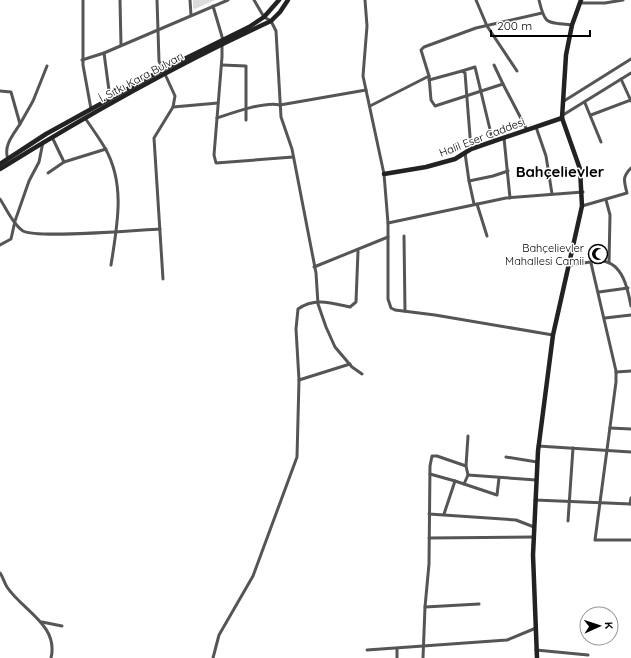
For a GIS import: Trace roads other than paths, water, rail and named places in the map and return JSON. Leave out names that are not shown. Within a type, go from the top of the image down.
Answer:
[{"type":"street","points":[[83,0],[82,60],[91,109]]},
{"type":"street","points":[[120,0],[121,45]]},
{"type":"street","points":[[157,0],[156,30],[158,55],[163,72],[175,96],[173,107],[154,138],[154,160],[163,279]]},
{"type":"street","points":[[190,0],[191,15]]},
{"type":"street","points":[[82,60],[104,53],[220,2],[228,0]]},
{"type":"street","points":[[254,0],[264,17],[271,21],[276,31],[281,117],[293,157],[314,267],[318,301],[326,327],[335,347],[350,364],[362,374]]},
{"type":"street","name":"İ. Sıtkı Kara Bulvarı","points":[[222,42],[264,17],[274,8],[279,0]]},
{"type":"street","name":"İ. Sıtkı Kara Bulvarı","points":[[0,169],[46,134],[110,98],[222,42],[271,21],[280,12],[288,0]]},
{"type":"street","points":[[365,0],[366,26],[363,76],[384,174],[388,223],[388,299],[391,308],[405,312],[553,336]]},
{"type":"street","points":[[476,0],[487,26],[517,71]]},
{"type":"street","points":[[539,0],[542,13],[549,23],[572,25]]},
{"type":"street","points":[[536,658],[534,527],[538,446],[553,336],[566,274],[570,265],[582,206],[583,192],[580,168],[562,117],[566,55],[572,25],[580,1],[604,3],[623,0]]},
{"type":"street","points":[[213,6],[222,42],[222,65],[216,118],[214,155],[216,163],[293,157]]},
{"type":"street","points":[[503,84],[466,98],[435,106],[431,100],[429,78],[421,50],[424,47],[487,26],[542,13]]},
{"type":"street","points":[[104,53],[110,98]]},
{"type":"street","points":[[564,100],[631,59]]},
{"type":"street","points":[[222,65],[246,66],[246,120]]},
{"type":"street","points":[[494,65],[527,130]]},
{"type":"street","points":[[9,161],[6,154],[9,140],[33,101],[46,66]]},
{"type":"street","points":[[370,106],[429,78],[475,67],[493,142]]},
{"type":"street","points":[[462,71],[465,73],[466,79],[466,98],[471,149]]},
{"type":"street","name":"İ. Sıtkı Kara Bulvarı","points":[[0,164],[9,161],[44,142],[163,72]]},
{"type":"street","points":[[562,117],[631,73]]},
{"type":"street","points":[[591,115],[631,100],[621,79]]},
{"type":"street","points":[[216,118],[270,104],[280,105],[366,90]]},
{"type":"street","points":[[0,91],[11,92],[20,124]]},
{"type":"street","points":[[173,107],[218,103]]},
{"type":"street","points":[[585,103],[601,142]]},
{"type":"street","name":"Halil Eser Caddesi","points":[[384,174],[426,167],[455,159],[471,149],[562,117]]},
{"type":"street","points":[[85,118],[106,149],[119,191],[116,232],[111,265]]},
{"type":"street","points":[[536,127],[546,156],[552,194]]},
{"type":"street","points":[[52,137],[64,162]]},
{"type":"street","points":[[504,138],[510,198]]},
{"type":"street","points":[[0,245],[11,239],[15,221],[29,181],[39,162],[44,142]]},
{"type":"street","points":[[48,173],[64,162],[106,149]]},
{"type":"street","points":[[465,152],[468,181],[487,236]]},
{"type":"street","points":[[582,206],[629,192],[623,179],[625,174],[631,168]]},
{"type":"street","points":[[468,181],[493,176],[508,171]]},
{"type":"street","points":[[388,223],[510,198],[583,192]]},
{"type":"street","points":[[0,199],[19,228],[30,234],[116,232],[160,228]]},
{"type":"street","points":[[606,200],[610,215],[609,263]]},
{"type":"street","points":[[404,236],[405,312]]},
{"type":"street","points":[[314,267],[358,251],[388,237]]},
{"type":"street","points":[[213,658],[219,635],[253,576],[297,457],[299,380],[296,329],[298,309],[304,304],[318,301],[350,307],[356,302],[358,251]]},
{"type":"street","points":[[570,265],[602,261],[609,263],[626,281],[630,294],[631,306]]},
{"type":"street","points":[[592,263],[616,372],[608,450],[595,540],[631,540]]},
{"type":"street","points":[[599,292],[628,288]]},
{"type":"street","points":[[605,318],[631,315]]},
{"type":"street","points":[[299,380],[350,364]]},
{"type":"street","points":[[616,372],[631,371]]},
{"type":"street","points":[[610,428],[631,429]]},
{"type":"street","points":[[464,484],[468,475],[466,466],[468,436]]},
{"type":"street","points":[[538,446],[631,452]]},
{"type":"street","points":[[568,521],[573,448]]},
{"type":"street","points":[[423,658],[429,564],[430,459],[432,456],[437,456],[466,466]]},
{"type":"street","points":[[506,457],[537,462]]},
{"type":"street","points":[[430,474],[497,495],[499,478]]},
{"type":"street","points":[[468,475],[536,480]]},
{"type":"street","points":[[444,514],[455,481]]},
{"type":"street","points":[[535,500],[631,504],[631,498]]},
{"type":"street","points":[[429,514],[516,520],[534,527]]},
{"type":"street","points":[[429,538],[534,538]]},
{"type":"street","points":[[0,572],[7,587],[44,626],[52,642],[51,658]]},
{"type":"street","points":[[425,608],[479,604]]},
{"type":"street","points":[[40,621],[62,626]]},
{"type":"street","points":[[367,650],[507,640],[536,628]]},
{"type":"street","points":[[397,649],[397,658]]},
{"type":"street","points":[[536,650],[588,655]]},
{"type":"place","name":"Bahçelievler Mahallesi Camii","points":[[598,254]]},
{"type":"district","name":"Bahçelievler","points":[[560,171]]}]
